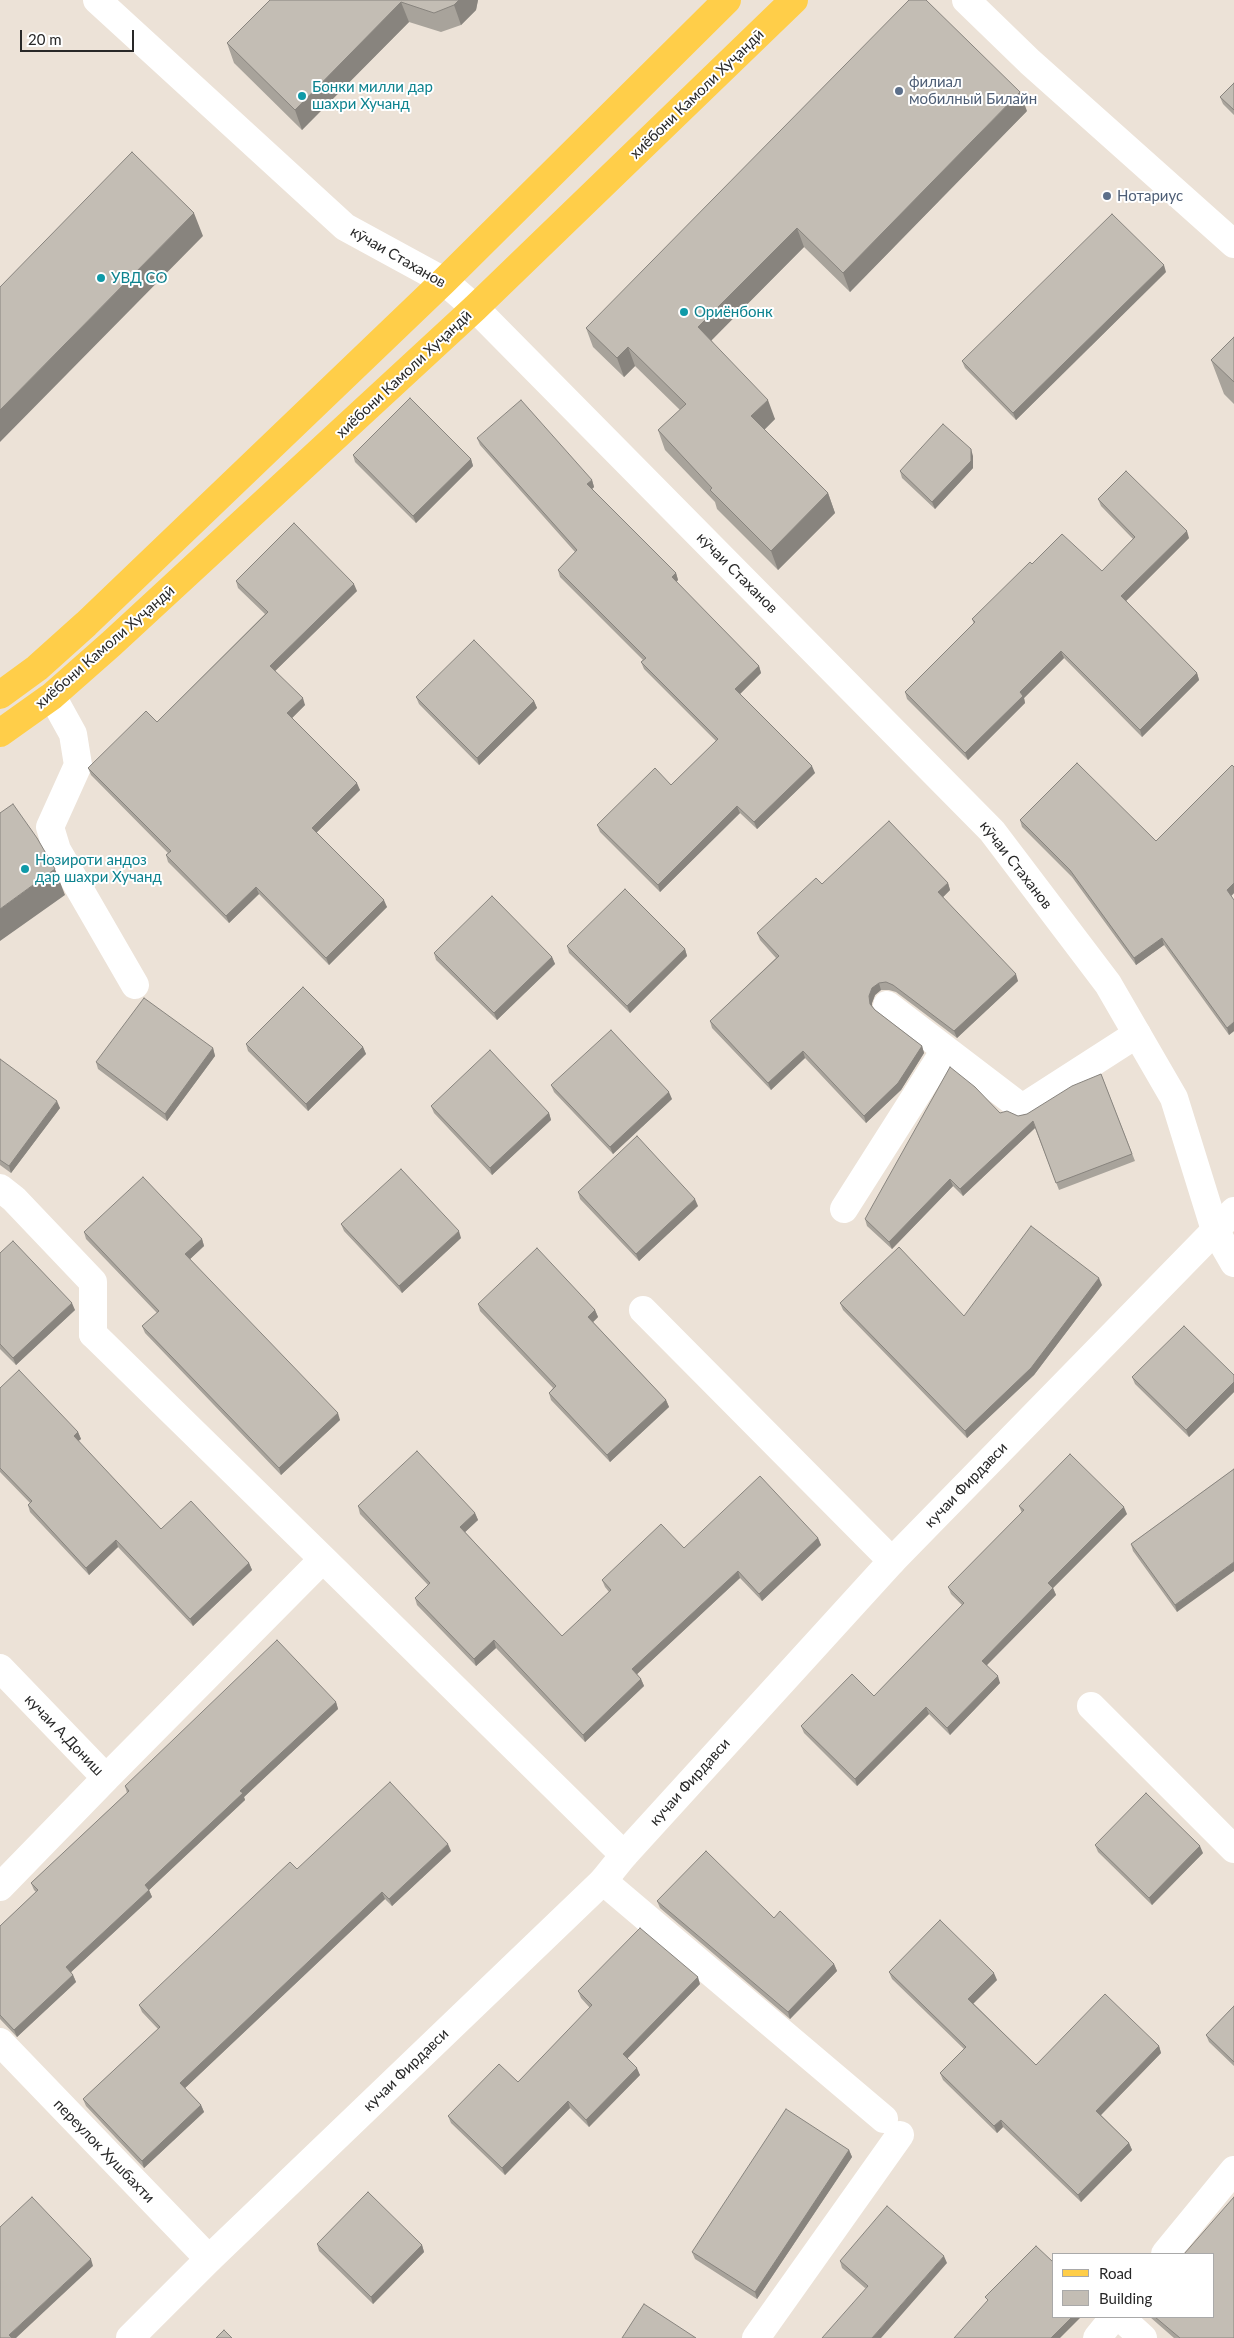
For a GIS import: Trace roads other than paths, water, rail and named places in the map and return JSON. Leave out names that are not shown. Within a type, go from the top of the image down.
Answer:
[{"type":"main road","name":"хиёбони Камоли Хуҷандӣ","points":[[0,695],[36,668],[86,624],[444,281],[727,0]]},
{"type":"main road","name":"хиёбони Камоли Хуҷандӣ","points":[[0,733],[52,696],[475,308],[794,0]]},
{"type":"street","name":"кӯчаи Стаханов","points":[[97,0],[345,227],[444,281],[475,308],[992,831],[1108,984],[1174,1098],[1215,1230],[1234,1263]]},
{"type":"street","points":[[966,0],[1030,62],[1234,244]]},
{"type":"street","points":[[52,696],[73,734],[78,765],[50,827],[56,850],[135,985]]},
{"type":"street","points":[[887,1005],[1022,1108],[1136,1034]]},
{"type":"street","points":[[844,1209],[945,1050]]},
{"type":"street","points":[[0,1188],[14,1199],[92,1282],[93,1334],[624,1854]]},
{"type":"street","name":"кучаи Фирдавси","points":[[130,2338],[209,2259],[603,1881],[624,1854],[892,1561],[1234,1211]]},
{"type":"street","points":[[643,1310],[892,1561]]},
{"type":"street","points":[[106,1778],[323,1559]]},
{"type":"street","name":"кучаи А.Дониш","points":[[0,1668],[106,1778],[0,1888]]},
{"type":"street","points":[[1091,1706],[1234,1849]]},
{"type":"street","points":[[603,1881],[892,2127],[756,2338]]},
{"type":"street","name":"переулок Хушбахти","points":[[0,2042],[209,2259]]},
{"type":"street","points":[[1166,2253],[1234,2170]]},
{"type":"street","points":[[1097,2338],[1113,2318]]},
{"type":"street","points":[[1121,2318],[1142,2338]]},
{"type":"place","name":"филиал мобилный Билайн","points":[[899,91]]},
{"type":"place","name":"Бонки милли дар шахри Хучанд","points":[[302,96]]},
{"type":"place","name":"Нотариус","points":[[1107,196]]},
{"type":"place","name":"УВД СО","points":[[101,278]]},
{"type":"place","name":"Ориёнбонк","points":[[684,312]]},
{"type":"place","name":"Нозироти андоз дар шахри Хучанд","points":[[25,869]]}]
